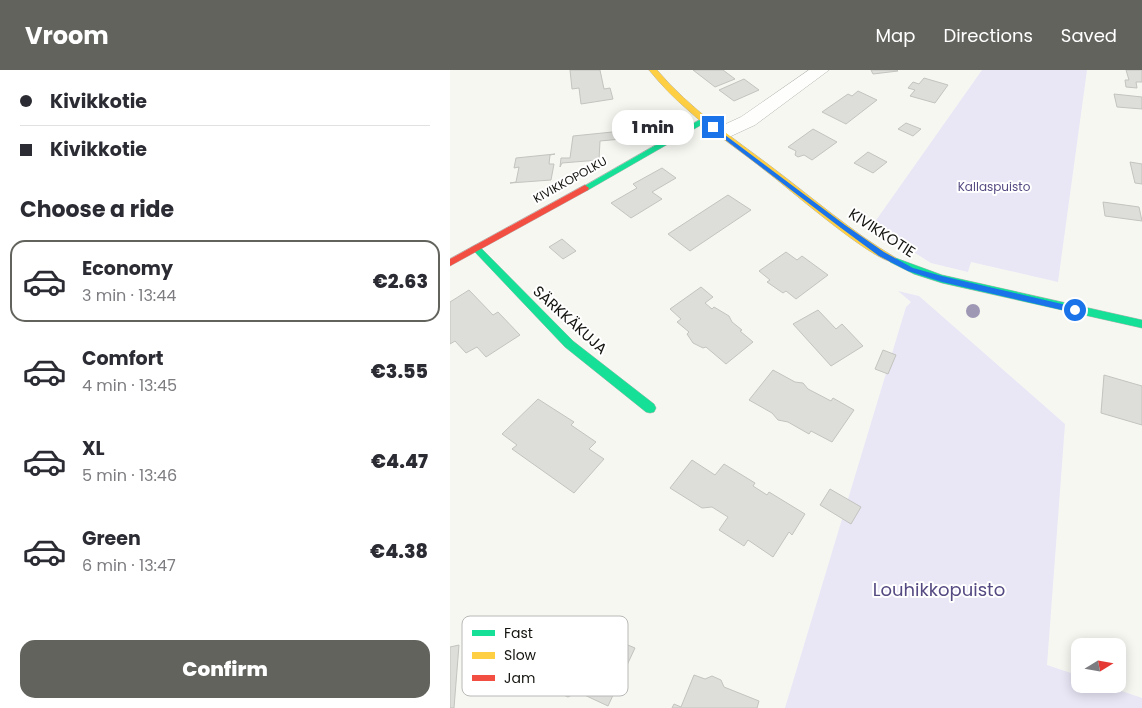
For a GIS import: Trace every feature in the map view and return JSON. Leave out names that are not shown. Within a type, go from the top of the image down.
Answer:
[{"type":"street","name":"KIVIKKOTIE","points":[[653,70],[670,90],[704,121],[843,227],[882,254],[911,269],[960,283],[1142,324]]},
{"type":"street","points":[[722,134],[748,121],[820,70]]},
{"type":"street","name":"KIVIKKOPOLKU","points":[[450,263],[704,121]]},
{"type":"street","name":"SÄRKKÄKUJA","points":[[476,248],[569,344],[650,408]]},
{"type":"green space","name":"Kallaspuisto","points":[[982,70],[1087,70],[1058,282],[971,262],[968,272],[931,263],[872,226]]},
{"type":"green space","name":"Louhikkopuisto","points":[[898,291],[919,296],[1065,424],[1047,665],[1071,673],[1071,693],[1126,693],[1142,698],[1142,708],[785,708],[906,307],[911,302]]},
{"type":"building","points":[[570,70],[600,70],[604,89],[610,88],[613,99],[581,104],[579,88],[572,89]]},
{"type":"building","points":[[693,70],[723,70],[735,79],[715,87]]},
{"type":"building","points":[[871,70],[897,70],[898,71],[873,74]]},
{"type":"building","points":[[1126,70],[1142,70],[1142,82],[1136,82],[1137,88],[1126,87],[1125,80],[1129,80]]},
{"type":"building","points":[[924,78],[948,85],[935,103],[910,96],[915,90],[908,88],[913,82],[919,84]]},
{"type":"building","points":[[744,79],[759,90],[734,101],[719,90]]},
{"type":"building","points":[[858,91],[877,100],[846,124],[822,112],[848,94],[852,96]]},
{"type":"building","points":[[1114,94],[1142,97],[1142,109],[1117,107]]},
{"type":"building","points":[[906,123],[921,129],[913,136],[898,129]]},
{"type":"building","points":[[813,129],[837,142],[812,160],[804,155],[798,157],[795,155],[796,151],[788,147]]},
{"type":"building","points":[[632,130],[632,138],[600,141],[599,160],[562,163],[560,167],[561,158],[570,158],[573,136]]},
{"type":"building","points":[[868,152],[887,162],[873,173],[854,163]]},
{"type":"building","points":[[555,154],[550,155],[549,164],[554,164],[551,180],[510,183],[516,182],[519,167],[514,168],[516,158]]},
{"type":"building","points":[[1130,162],[1142,164],[1142,184],[1135,183]]},
{"type":"building","points":[[662,168],[676,178],[652,192],[662,199],[631,218],[611,203],[637,188],[633,184]]},
{"type":"building","points":[[728,195],[751,210],[690,251],[668,234]]},
{"type":"building","points":[[1103,202],[1139,207],[1142,221],[1105,216]]},
{"type":"building","points":[[562,239],[576,251],[563,259],[549,247]]},
{"type":"building","points":[[786,252],[797,260],[802,256],[828,275],[796,299],[786,291],[783,293],[767,282],[770,280],[759,271]]},
{"type":"building","points":[[701,287],[713,297],[705,303],[712,309],[714,307],[729,316],[732,322],[742,330],[740,331],[753,342],[726,364],[706,347],[703,348],[693,343],[687,334],[689,332],[677,322],[681,319],[670,309]]},
{"type":"building","points":[[469,290],[493,315],[498,312],[520,335],[486,357],[477,347],[466,353],[455,341],[450,344],[450,302]]},
{"type":"building","points":[[818,310],[836,329],[842,324],[863,346],[831,366],[793,324]]},
{"type":"building","points":[[883,350],[896,355],[888,374],[875,369]]},
{"type":"building","points":[[773,370],[795,382],[803,383],[808,389],[831,401],[833,398],[854,410],[832,442],[811,431],[809,434],[788,422],[778,420],[772,413],[749,400]]},
{"type":"building","points":[[1104,375],[1142,386],[1142,425],[1101,413]]},
{"type":"building","points":[[538,399],[574,422],[571,425],[596,442],[589,449],[604,459],[574,493],[512,449],[517,445],[502,434]]},
{"type":"building","points":[[692,460],[715,475],[724,464],[755,483],[753,486],[767,495],[769,492],[805,514],[792,535],[789,532],[773,557],[748,540],[744,546],[719,530],[728,517],[712,507],[702,508],[670,488]]},
{"type":"building","points":[[830,489],[861,507],[851,524],[820,505]]},
{"type":"building","points":[[459,645],[454,708],[450,708],[450,647]]},
{"type":"building","points":[[628,645],[635,648],[628,663]]},
{"type":"building","points":[[694,675],[705,679],[712,676],[721,680],[724,687],[759,701],[757,708],[672,708],[674,704],[681,707]]},
{"type":"building","points":[[587,696],[613,696],[608,706]]},
{"type":"traffic: fast","points":[[585,188],[704,121]]},
{"type":"traffic: fast","points":[[476,248],[569,344],[650,408]]},
{"type":"traffic: fast","points":[[893,260],[917,271],[942,279],[1142,324]]},
{"type":"traffic: slow","points":[[653,70],[679,98],[708,123],[845,229],[893,260]]},
{"type":"traffic: jam","points":[[450,263],[585,188]]},
{"type":"route","points":[[713,127],[843,227],[882,254],[911,269],[942,279],[1075,310]]}]
